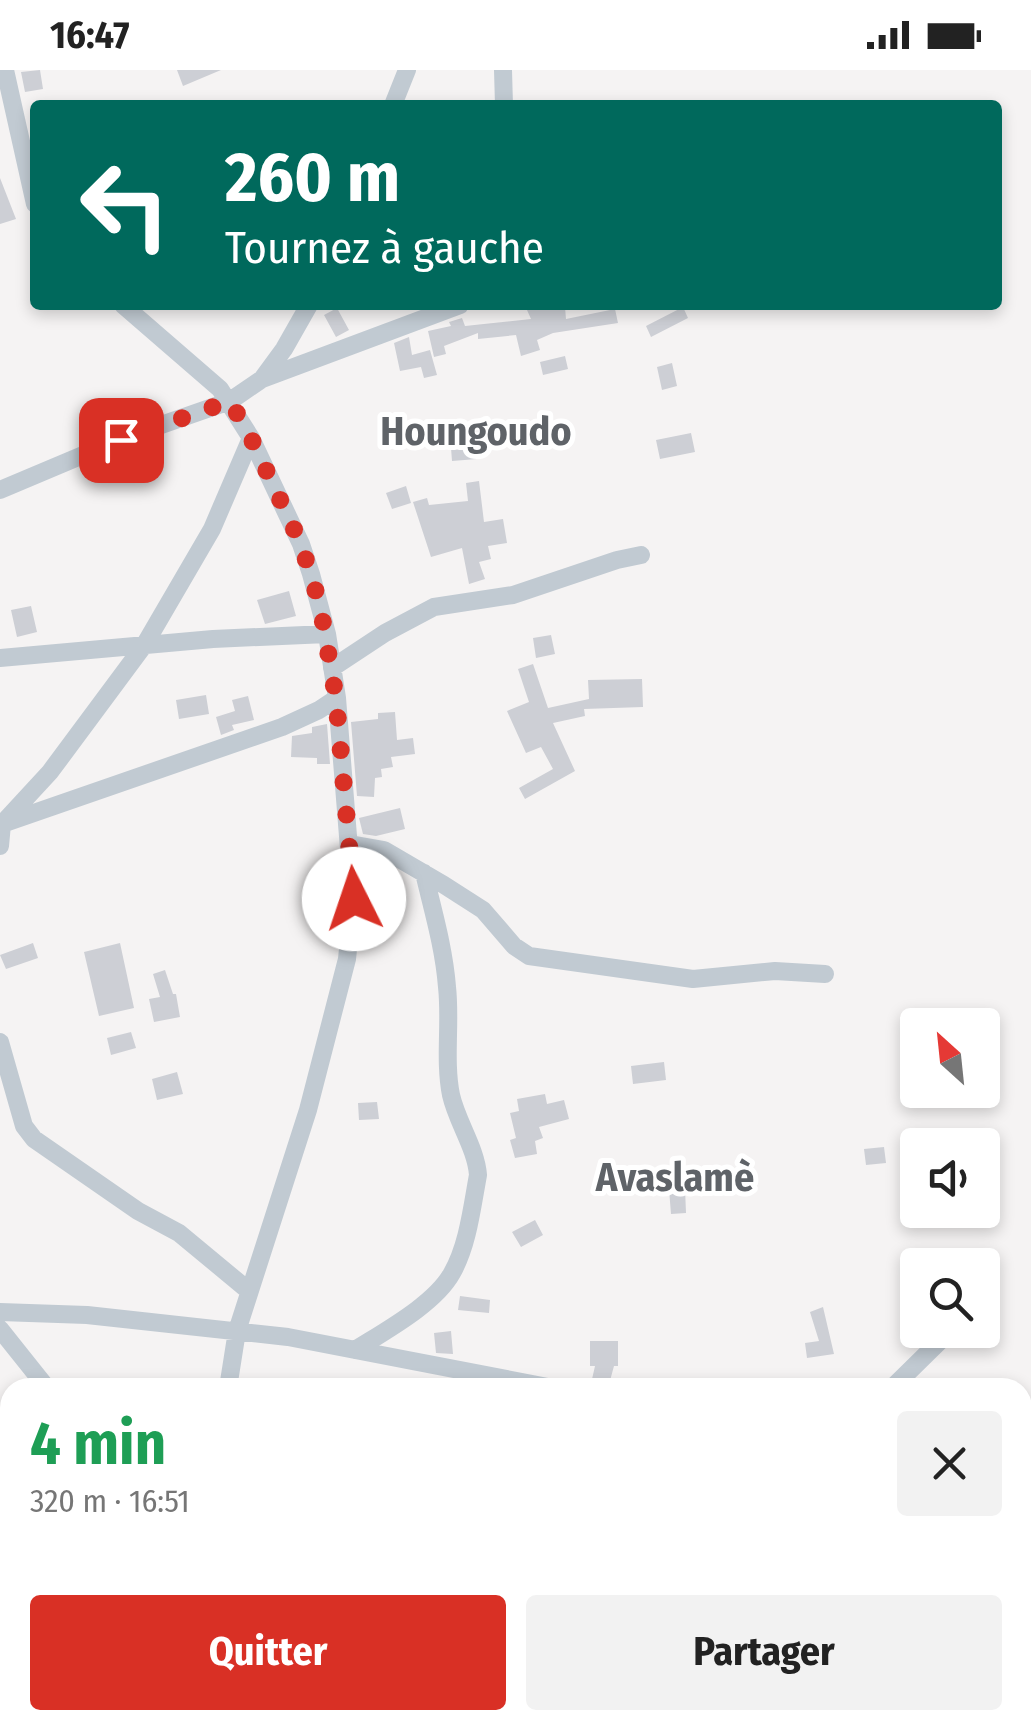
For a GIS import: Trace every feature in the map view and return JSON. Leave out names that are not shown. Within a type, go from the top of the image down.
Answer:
[{"type":"street","points":[[5,70],[30,182]]},
{"type":"street","points":[[395,100],[407,70]]},
{"type":"street","points":[[503,70],[504,100]]},
{"type":"street","points":[[128,310],[211,380],[230,401],[301,544],[327,634],[350,844],[354,899],[347,959],[308,1110],[237,1331],[230,1378]]},
{"type":"street","points":[[262,379],[306,310]]},
{"type":"street","points":[[0,490],[230,401],[262,379],[447,310]]},
{"type":"street","points":[[0,846],[1,825],[50,772],[144,644],[212,529],[251,438]]},
{"type":"street","points":[[332,668],[384,633],[434,607],[513,595],[641,555]]},
{"type":"street","points":[[0,658],[144,644],[327,634]]},
{"type":"street","points":[[1,825],[282,727],[336,698]]},
{"type":"street","points":[[350,844],[384,850],[483,910],[514,946],[528,956],[692,978],[775,971],[824,974]]},
{"type":"street","points":[[355,1350],[440,1290],[464,1241],[478,1175],[450,1090],[448,990],[443,950],[424,873]]},
{"type":"street","points":[[0,1042],[24,1126],[34,1140],[138,1211],[178,1233],[249,1292]]},
{"type":"street","points":[[0,1312],[87,1315],[288,1337],[502,1378]]},
{"type":"street","points":[[0,1329],[40,1378]]},
{"type":"street","points":[[902,1378],[932,1348]]},
{"type":"building","points":[[40,70],[43,89],[25,92],[21,72]]},
{"type":"building","points":[[177,70],[221,70],[183,86]]},
{"type":"building","points":[[0,178],[16,219],[0,224]]},
{"type":"building","points":[[338,310],[349,330],[336,337],[324,315]]},
{"type":"building","points":[[527,310],[565,310],[566,319],[615,310],[618,323],[553,333],[537,340],[540,350],[521,356],[516,335],[478,339],[478,333],[444,346],[446,354],[434,357],[428,331],[451,326],[449,322],[462,318],[465,326],[531,319]]},
{"type":"building","points":[[677,310],[684,310],[688,318],[651,337],[646,326]]},
{"type":"building","points":[[409,337],[412,355],[430,350],[437,375],[424,378],[421,367],[400,371],[394,343]]},
{"type":"building","points":[[565,356],[568,369],[543,375],[540,362]]},
{"type":"building","points":[[672,363],[677,386],[662,390],[657,367]]},
{"type":"building","points":[[691,433],[695,452],[660,459],[656,440]]},
{"type":"building","points":[[476,446],[477,459],[452,461],[451,448]]},
{"type":"building","points":[[479,481],[484,522],[503,519],[507,543],[488,546],[491,559],[479,562],[485,579],[469,584],[462,548],[431,557],[413,502],[427,498],[429,505],[468,501],[466,483]]},
{"type":"building","points":[[406,486],[411,503],[392,509],[386,493]]},
{"type":"building","points":[[289,591],[296,616],[265,624],[257,600]]},
{"type":"building","points":[[31,606],[37,632],[17,637],[11,610]]},
{"type":"building","points":[[551,635],[555,654],[536,658],[533,638]]},
{"type":"building","points":[[533,664],[548,708],[589,699],[588,680],[642,679],[643,707],[584,709],[585,716],[553,723],[575,771],[525,799],[519,788],[553,769],[541,747],[526,753],[507,711],[529,702],[518,669]]},
{"type":"building","points":[[206,695],[209,714],[179,719],[176,700]]},
{"type":"building","points":[[248,696],[254,720],[232,725],[234,730],[221,735],[216,717],[235,711],[232,700]]},
{"type":"building","points":[[395,712],[397,740],[413,738],[415,754],[391,757],[393,767],[381,769],[382,777],[375,778],[374,797],[357,796],[351,722],[378,719],[378,713]]},
{"type":"building","points":[[327,724],[330,764],[317,764],[317,758],[291,757],[292,736],[312,733],[312,727]]},
{"type":"building","points":[[400,808],[405,829],[376,836],[363,834],[359,818]]},
{"type":"building","points":[[33,943],[38,958],[6,969],[0,955]]},
{"type":"building","points":[[120,943],[134,1008],[99,1016],[84,952]]},
{"type":"building","points":[[165,970],[176,994],[180,1017],[154,1022],[149,999],[160,997],[153,974]]},
{"type":"building","points":[[131,1032],[136,1048],[111,1055],[107,1038]]},
{"type":"building","points":[[664,1062],[666,1080],[633,1084],[631,1066]]},
{"type":"building","points":[[177,1072],[183,1094],[157,1100],[152,1079]]},
{"type":"building","points":[[545,1094],[547,1104],[564,1100],[569,1119],[539,1127],[543,1138],[535,1141],[537,1154],[515,1158],[510,1140],[516,1138],[510,1113],[519,1111],[517,1099]]},
{"type":"building","points":[[377,1102],[379,1119],[359,1120],[358,1103]]},
{"type":"building","points":[[884,1147],[886,1163],[866,1165],[864,1149]]},
{"type":"building","points":[[685,1188],[686,1213],[671,1214],[669,1189]]},
{"type":"building","points":[[535,1220],[543,1235],[521,1247],[512,1232]]},
{"type":"building","points":[[460,1296],[490,1300],[489,1313],[458,1310]]},
{"type":"building","points":[[823,1307],[834,1354],[807,1358],[805,1343],[819,1341],[810,1312]]},
{"type":"building","points":[[451,1331],[453,1354],[436,1353],[434,1333]]},
{"type":"building","points":[[590,1341],[618,1341],[618,1366],[614,1366],[611,1378],[592,1378],[595,1366],[590,1366]]},
{"type":"district","name":"Houngoudo","points":[[476,432]]},
{"type":"district","name":"Avaslamè","points":[[675,1178]]},
{"type":"route","points":[[121,440],[230,401],[251,438],[301,544],[327,634],[354,899]]}]
